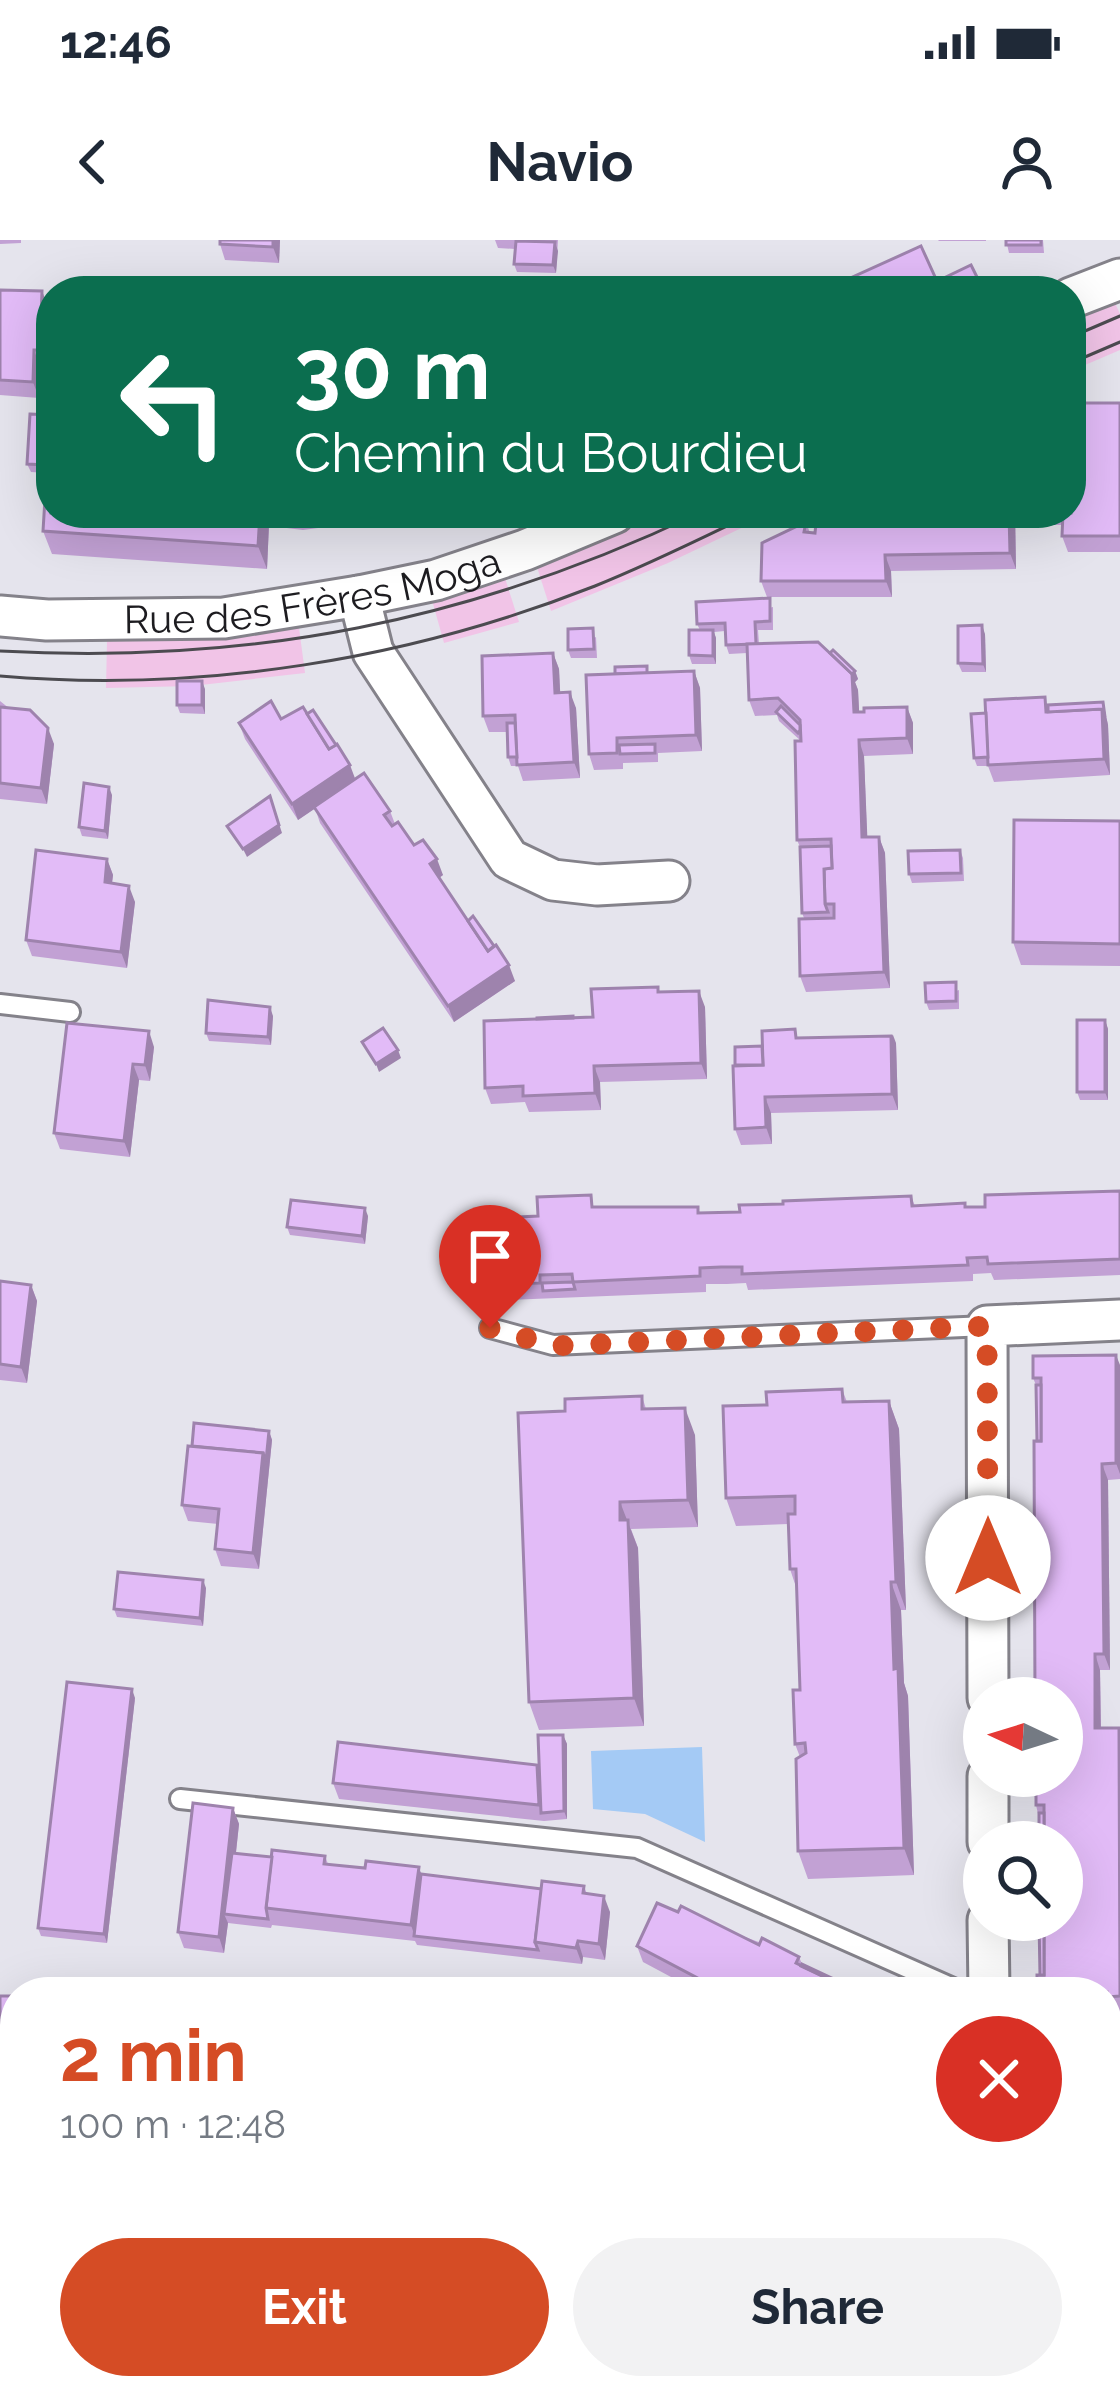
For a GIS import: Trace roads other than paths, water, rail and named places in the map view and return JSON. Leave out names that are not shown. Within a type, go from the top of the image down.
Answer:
[{"type":"street","points":[[1086,292],[1120,279]]},
{"type":"street","name":"Rue des Frères Moga","points":[[0,616],[224,618],[436,580],[578,528]]},
{"type":"street","points":[[358,596],[373,652],[509,859],[553,880],[597,885],[669,881]]},
{"type":"street","points":[[988,1677],[987,1326],[1120,1320]]},
{"type":"street","points":[[988,1941],[989,1977]]},
{"type":"lane","points":[[0,1004],[70,1012]]},
{"type":"lane","points":[[490,1328],[554,1346],[987,1326]]},
{"type":"lane","points":[[180,1799],[637,1848],[928,1977]]},
{"type":"water","points":[[702,1747],[705,1842],[645,1814],[593,1809],[591,1751]]},
{"type":"tram line","points":[[1086,331],[1120,316]]},
{"type":"tram line","points":[[1086,357],[1120,342]]},
{"type":"tram line","points":[[0,651],[183,651],[358,628],[529,582],[665,528]]},
{"type":"tram line","points":[[0,676],[152,680],[227,675],[377,651],[524,612],[595,586],[723,528]]}]
